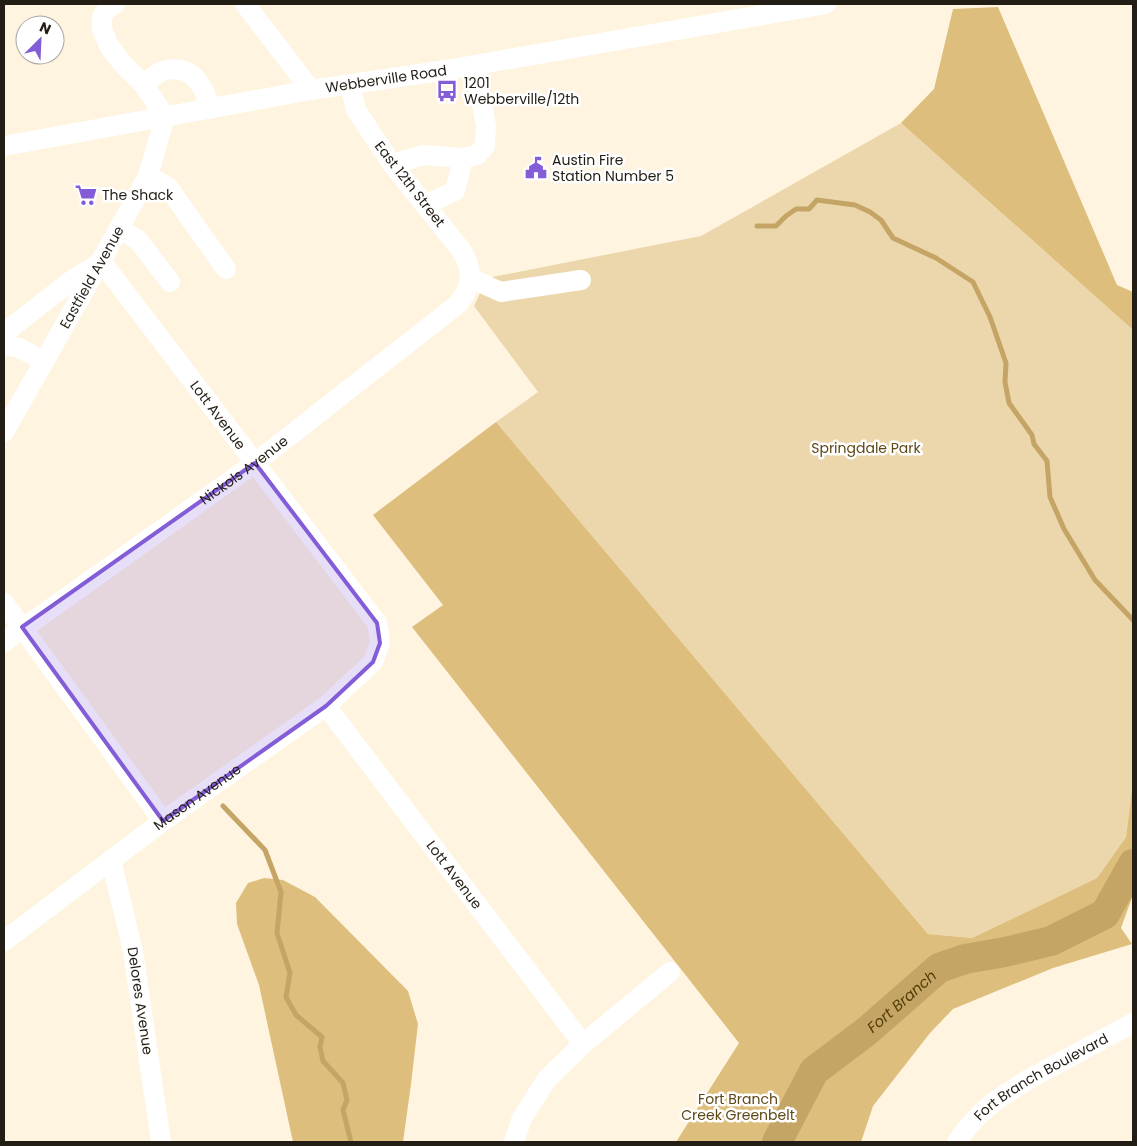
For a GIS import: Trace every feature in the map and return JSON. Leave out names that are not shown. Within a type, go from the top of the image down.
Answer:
[{"type":"street","points":[[115,4],[107,9],[102,17],[102,29],[109,46],[123,64],[144,85],[165,117]]},
{"type":"street","points":[[245,4],[311,90]]},
{"type":"street","name":"Webberville Road","points":[[4,146],[311,90],[826,4]]},
{"type":"street","points":[[392,164],[424,155],[463,158],[477,155],[485,146],[486,126],[475,64]]},
{"type":"street","points":[[144,85],[152,77],[168,69],[190,73],[202,85],[211,109]]},
{"type":"street","name":"East 12th Street","points":[[350,84],[356,110],[392,164],[462,250],[468,263],[470,280]]},
{"type":"street","name":"Eastfield Avenue","points":[[4,432],[148,176],[165,117]]},
{"type":"street","points":[[425,205],[455,191],[463,158]]},
{"type":"street","points":[[148,176],[168,187],[226,269]]},
{"type":"street","points":[[119,229],[138,240],[170,282]]},
{"type":"street","points":[[4,333],[71,281],[101,262]]},
{"type":"street","name":"Lott Avenue","points":[[101,262],[377,623],[380,644]]},
{"type":"street","points":[[470,280],[501,292],[581,280]]},
{"type":"street","name":"Nickols Avenue","points":[[4,642],[255,463],[458,304],[465,295],[470,280]]},
{"type":"street","points":[[4,345],[20,348],[44,361]]},
{"type":"street","points":[[4,604],[163,821]]},
{"type":"street","name":"Mason Avenue","points":[[4,941],[163,821],[326,706],[373,662],[380,644]]},
{"type":"street","name":"Lott Avenue","points":[[326,706],[583,1044]]},
{"type":"street","name":"Delores Avenue","points":[[110,860],[133,951],[161,1142]]},
{"type":"street","points":[[514,1142],[522,1118],[547,1079],[583,1044],[670,972]]},
{"type":"street","name":"Fort Branch Boulevard","points":[[957,1142],[967,1128],[998,1098],[1029,1079],[1133,1023]]},
{"type":"highlighted area","points":[[255,463],[377,623],[380,643],[373,662],[326,706],[163,821],[22,627]]},
{"type":"green space","points":[[998,7],[1117,285],[1133,292],[1133,330],[901,123],[934,89],[953,9]]},
{"type":"green space","name":"Springdale Park","points":[[901,123],[1133,330],[1133,781],[1126,837],[1097,878],[972,938],[928,934],[496,422],[538,392],[474,306],[487,278],[701,236]]},
{"type":"green space","name":"Fort Branch Creek Greenbelt","points":[[496,422],[928,934],[972,938],[1097,878],[1126,837],[1133,781],[1133,895],[1121,928],[1132,944],[1053,968],[953,1009],[930,1033],[873,1106],[861,1142],[676,1142],[739,1043],[412,627],[443,605],[373,515]]},
{"type":"green space","points":[[264,878],[283,880],[315,897],[408,991],[418,1024],[403,1142],[293,1142],[259,985],[237,924],[236,903],[248,883]]},
{"type":"waterway","points":[[757,226],[776,226],[796,209],[809,209],[817,200],[855,205],[881,220],[893,238],[936,258],[973,282],[990,317],[1006,363],[1005,382],[1009,403],[1032,435],[1034,444],[1047,461],[1050,497],[1064,529],[1095,580],[1133,620]]},
{"type":"waterway","points":[[223,806],[265,850],[281,892],[277,933],[290,973],[286,997],[296,1015],[322,1037],[320,1047],[323,1061],[343,1083],[347,1100],[343,1110],[351,1142]]},
{"type":"waterway","name":"Fort Branch","points":[[777,1142],[814,1071],[867,1031],[939,968],[965,959],[1051,941],[1105,914],[1133,864]]},
{"type":"place","name":"1201 Webberville/12th","points":[[447,91]]},
{"type":"place","name":"Austin Fire Station Number 5","points":[[536,168]]},
{"type":"place","name":"The Shack","points":[[86,195]]}]
